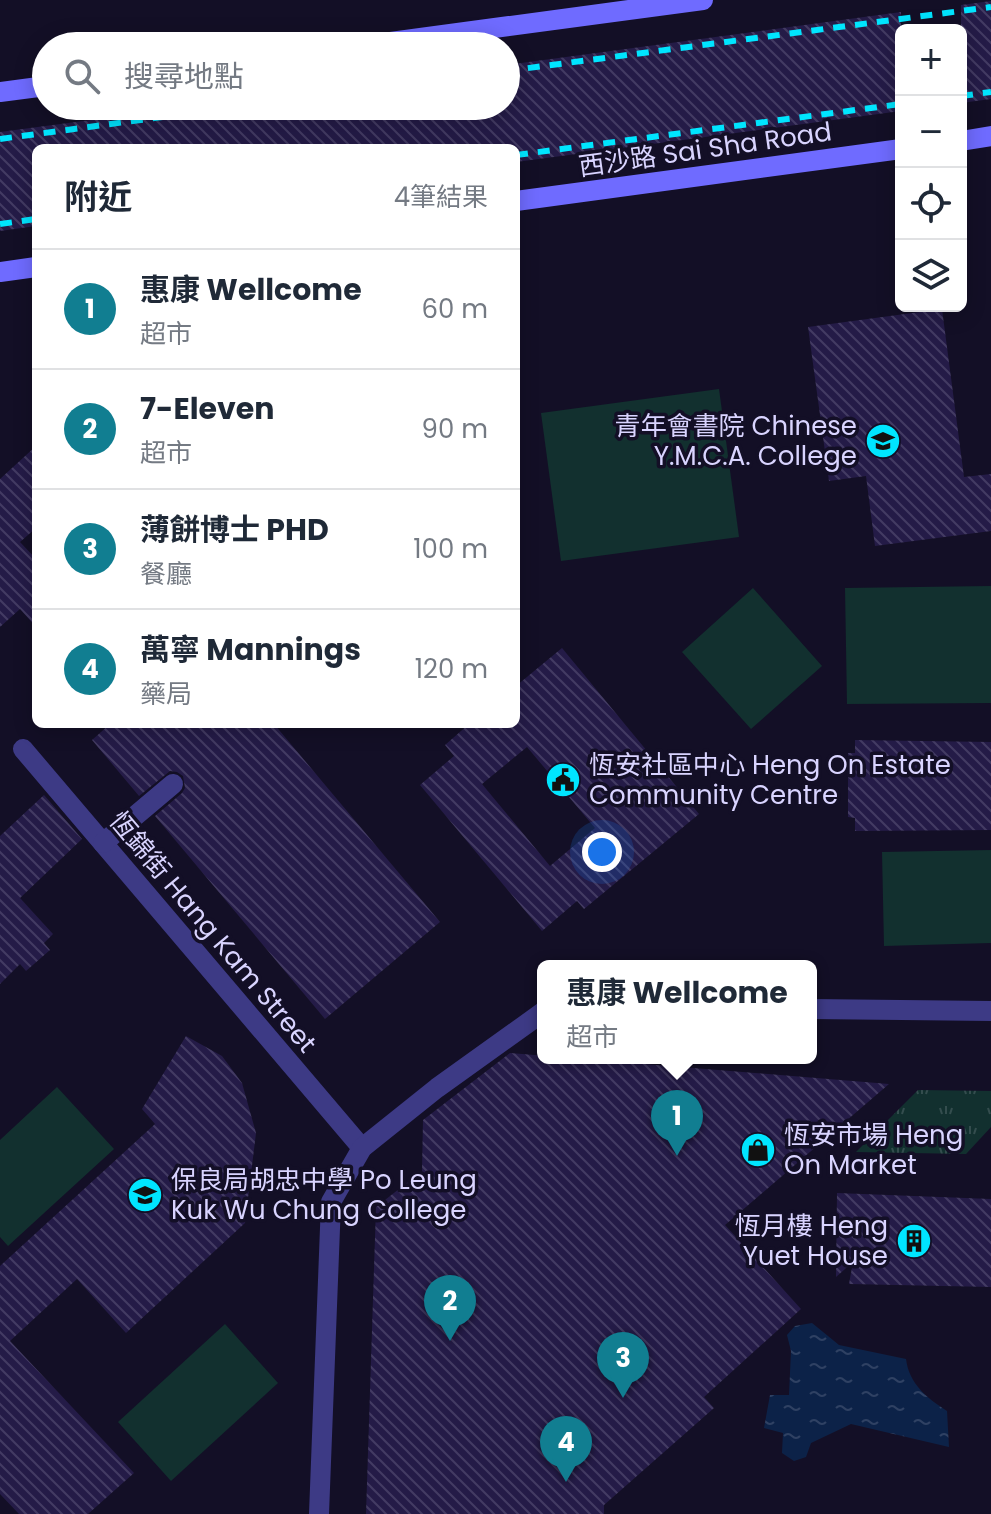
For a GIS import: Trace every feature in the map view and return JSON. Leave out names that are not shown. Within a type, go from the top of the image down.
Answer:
[{"type":"main road","points":[[465,32],[703,0]]},
{"type":"main road","points":[[0,92],[32,88]]},
{"type":"main road","points":[[967,140],[991,136]]},
{"type":"main road","name":"西沙路 Sai Sha Road","points":[[520,200],[895,150]]},
{"type":"main road","points":[[0,272],[32,268]]},
{"type":"lane","name":"恆錦街 Hang Kam Street","points":[[23,749],[362,1148]]},
{"type":"lane","points":[[103,843],[173,784]]},
{"type":"lane","points":[[817,1009],[991,1011]]},
{"type":"lane","points":[[319,1514],[331,1202],[362,1148],[437,1088],[537,1016]]},
{"type":"green space","points":[[719,389],[739,537],[561,561],[541,413]]},
{"type":"green space","points":[[991,586],[991,703],[847,704],[845,588]]},
{"type":"green space","points":[[753,588],[822,666],[751,729],[682,652]]},
{"type":"green space","points":[[991,850],[991,943],[884,946],[882,852]]},
{"type":"green space","points":[[57,1087],[114,1149],[8,1246],[0,1237],[0,1140]]},
{"type":"green space","points":[[918,1090],[991,1091],[991,1127],[966,1154],[856,1152]]},
{"type":"green space","points":[[225,1324],[278,1383],[171,1481],[118,1422]]},
{"type":"water","points":[[812,1323],[839,1345],[906,1359],[911,1376],[920,1390],[947,1411],[949,1447],[851,1424],[811,1443],[806,1457],[794,1461],[782,1453],[783,1433],[764,1428],[770,1395],[789,1395],[791,1351],[787,1335],[795,1326]]},
{"type":"building","points":[[991,1],[991,99],[967,102],[967,24],[961,24],[961,5]]},
{"type":"building","points":[[901,12],[901,24],[895,24],[895,112],[520,161],[520,144],[32,144],[32,227],[0,231],[0,132],[90,120],[520,120],[520,63]]},
{"type":"building","points":[[920,312],[942,312],[964,477],[991,474],[991,531],[875,546],[866,476],[829,481],[808,327]]},
{"type":"building","points":[[32,450],[32,532],[20,542],[32,555],[32,622],[20,609],[0,627],[0,479]]},
{"type":"building","points":[[562,648],[699,814],[584,909],[577,901],[542,931],[420,785],[454,756],[445,745],[464,728],[520,728],[520,683]],"holes":[[[527,747],[595,828],[550,866],[482,784]]]},
{"type":"building","points":[[106,728],[277,728],[440,922],[325,1019],[155,816],[182,793],[185,788],[183,776],[170,771],[139,796],[92,740]]},
{"type":"building","points":[[855,740],[991,742],[991,830],[855,831],[855,818],[848,817],[848,753],[855,753]]},
{"type":"building","points":[[44,795],[82,839],[20,898],[53,934],[44,943],[50,950],[26,971],[20,964],[0,984],[0,836]]},
{"type":"building","points":[[186,1036],[222,1056],[242,1083],[256,1133],[245,1223],[126,1333],[77,1279],[10,1341],[134,1473],[88,1514],[19,1514],[0,1494],[0,1266],[155,1124],[142,1109]]},
{"type":"building","points":[[510,1053],[537,1055],[537,1064],[644,1064],[889,1084],[725,1225],[801,1309],[704,1397],[714,1408],[604,1505],[604,1514],[366,1514],[376,1207],[422,1171],[423,1120]]},
{"type":"building","name":"恆月樓 Heng Yuet House","points":[[837,1193],[991,1199],[991,1287],[849,1284],[853,1262],[836,1277]]},
{"type":"railway","points":[[520,69],[991,7]]},
{"type":"railway","points":[[967,95],[991,92]]},
{"type":"railway","points":[[520,154],[895,105]]},
{"type":"railway","points":[[0,139],[140,120]]},
{"type":"railway","points":[[0,224],[32,220]]},
{"type":"place","name":"青年會書院 Chinese Y.M.C.A. College","points":[[883,441]]},
{"type":"place","name":"恆安社區中心 Heng On Estate Community Centre","points":[[563,780]]},
{"type":"place","name":"恆安市場 Heng On Market","points":[[758,1150]]},
{"type":"place","name":"惠康 Wellcome","points":[[677,1156]]},
{"type":"place","name":"保良局胡忠中學 Po Leung Kuk Wu Chung College","points":[[145,1195]]},
{"type":"place","name":"恆月樓 Heng Yuet House","points":[[914,1241]]},
{"type":"place","name":"7-Eleven","points":[[450,1341]]},
{"type":"place","name":"薄餅博士 PHD","points":[[623,1398]]},
{"type":"place","name":"萬寧 Mannings","points":[[566,1482]]}]
